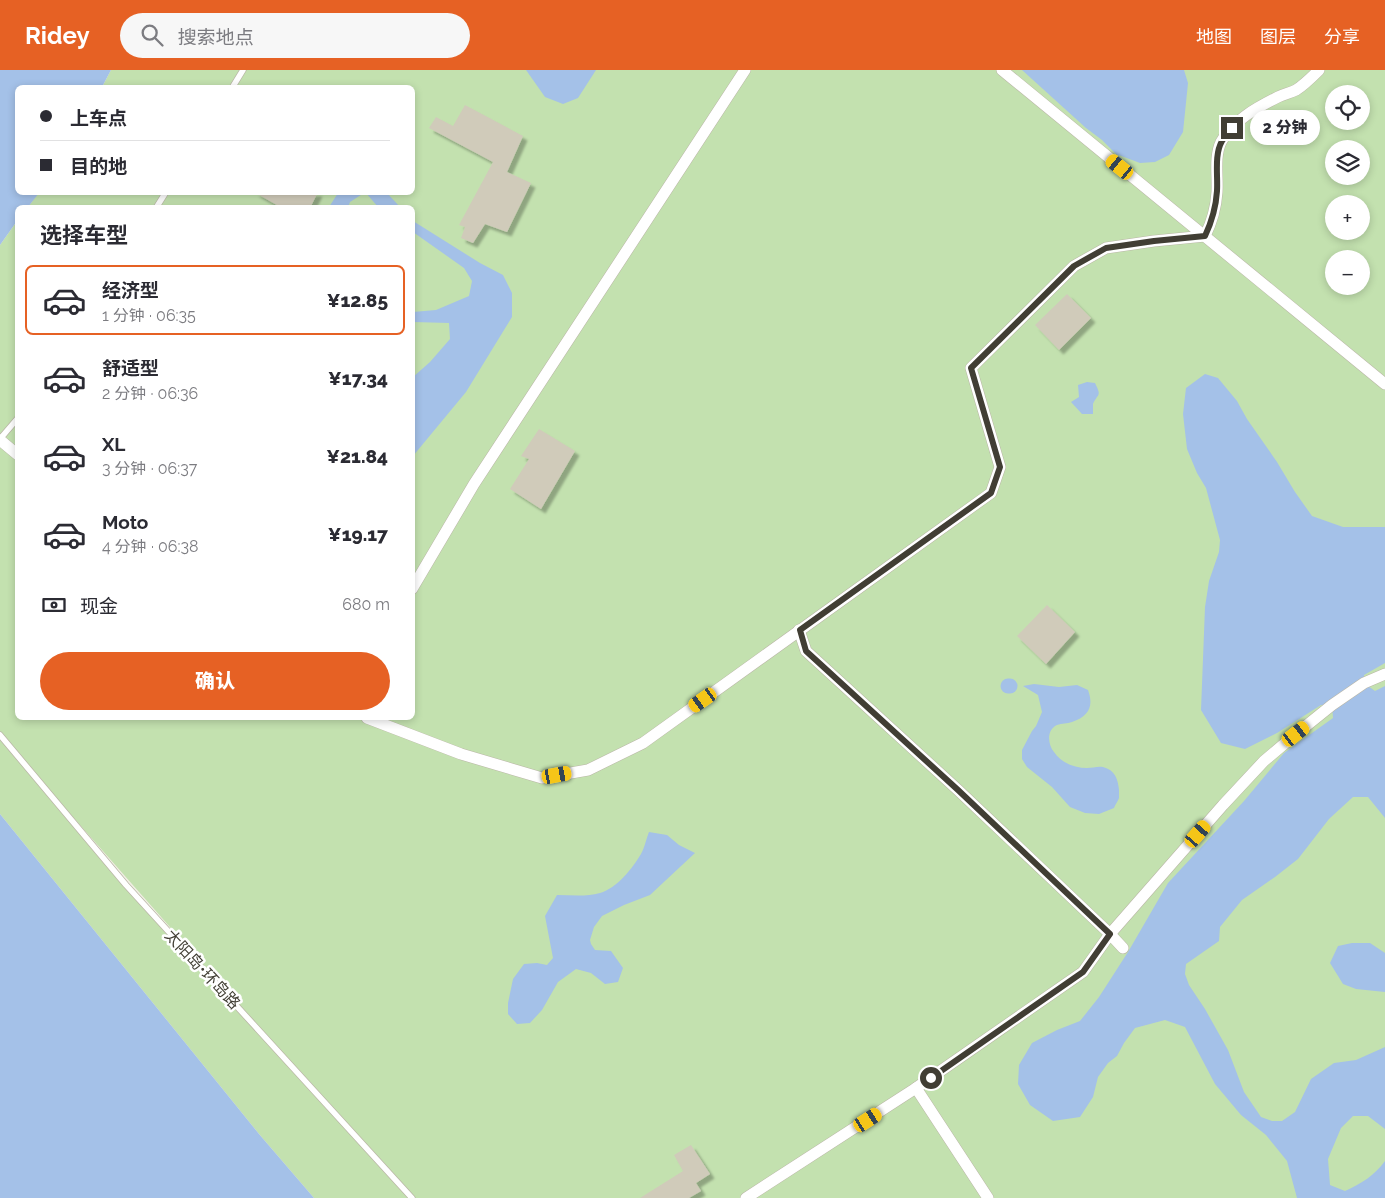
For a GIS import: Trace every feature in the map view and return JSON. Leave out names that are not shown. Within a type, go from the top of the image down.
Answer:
[{"type":"street","points":[[415,584],[474,484],[745,70]]},
{"type":"street","points":[[1002,70],[1385,384]]},
{"type":"street","points":[[1205,236],[1213,219],[1217,192],[1218,157],[1222,142],[1232,128],[1246,115],[1280,96],[1296,90],[1319,70]]},
{"type":"street","points":[[372,720],[462,754],[542,778],[588,770],[643,743],[991,493],[1000,467],[971,368],[1074,266],[1106,248],[1205,236]]},
{"type":"street","points":[[0,440],[15,452]]},
{"type":"street","points":[[800,630],[806,651],[958,790],[1123,948]]},
{"type":"street","points":[[746,1198],[916,1088],[1083,972],[1110,934],[1264,761],[1332,705],[1364,684],[1385,674]]},
{"type":"street","points":[[916,1088],[988,1198]]},
{"type":"lane","points":[[234,85],[243,70]]},
{"type":"lane","points":[[0,440],[15,422]]},
{"type":"lane","name":"太阳岛•环岛路","points":[[0,734],[126,885],[412,1198]]},
{"type":"green space","points":[[111,70],[1385,70],[1385,1198],[314,1198],[259,1134],[0,814],[0,245],[15,224],[15,720],[415,720],[415,205],[29,205],[37,195],[415,195],[415,85],[103,85]],"holes":[[[20,757],[281,1053],[126,885]]]},
{"type":"water","points":[[0,70],[111,70],[103,85],[15,85],[15,195],[37,195],[30,205],[15,205],[15,224],[0,245]]},
{"type":"water","points":[[526,70],[596,70],[578,98],[563,104],[545,97]]},
{"type":"water","points":[[1022,70],[1184,70],[1188,83],[1183,132],[1169,155],[1155,162],[1140,163],[1116,154]]},
{"type":"water","points":[[337,195],[361,195],[350,202],[349,205],[330,205]]},
{"type":"water","points":[[368,195],[389,195],[398,205],[376,205]]},
{"type":"water","points":[[415,222],[480,263],[503,275],[512,293],[512,317],[466,392],[415,454],[415,375],[430,362],[450,339],[449,323],[415,322],[415,312],[436,310],[469,296],[472,281],[464,268],[415,233]]},
{"type":"water","points":[[1205,374],[1218,378],[1237,401],[1312,516],[1343,527],[1385,527],[1385,663],[1364,675],[1364,683],[1375,691],[1385,686],[1385,818],[1368,797],[1353,797],[1329,819],[1298,859],[1242,900],[1220,927],[1219,941],[1186,964],[1185,974],[1189,985],[1228,1050],[1244,1092],[1261,1117],[1272,1121],[1282,1121],[1295,1112],[1311,1079],[1334,1063],[1356,1060],[1385,1047],[1385,1129],[1368,1116],[1353,1116],[1341,1128],[1328,1159],[1330,1185],[1345,1191],[1367,1179],[1385,1161],[1385,1198],[1297,1198],[1287,1161],[1266,1135],[1241,1115],[1215,1084],[1185,1027],[1165,1020],[1135,1028],[1117,1056],[1108,1063],[1098,1077],[1093,1097],[1080,1117],[1053,1121],[1030,1105],[1018,1084],[1019,1065],[1032,1043],[1080,1021],[1099,997],[1128,952],[1168,883],[1244,801],[1284,753],[1333,718],[1332,705],[1321,705],[1277,733],[1245,749],[1221,743],[1201,710],[1205,607],[1209,581],[1219,552],[1220,540],[1206,488],[1197,473],[1187,449],[1183,414],[1186,388]]},
{"type":"water","points":[[1087,382],[1095,383],[1098,391],[1093,404],[1093,414],[1082,414],[1071,402],[1079,397],[1078,385]]},
{"type":"water","points":[[1034,684],[1059,687],[1077,685],[1088,690],[1090,696],[1089,710],[1078,720],[1053,727],[1049,742],[1060,759],[1073,766],[1082,768],[1103,767],[1113,773],[1117,779],[1119,790],[1119,798],[1114,808],[1099,814],[1085,813],[1070,807],[1052,787],[1027,767],[1022,759],[1022,750],[1042,712],[1038,695],[1023,686]]},
{"type":"water","points":[[0,814],[259,1134],[314,1198],[0,1198]]},
{"type":"water","points":[[649,832],[667,835],[679,845],[695,853],[650,895],[602,916],[594,927],[590,940],[595,950],[611,951],[623,968],[618,982],[605,984],[591,973],[576,969],[558,982],[542,1010],[530,1023],[517,1024],[508,1014],[508,1003],[513,979],[524,964],[537,963],[547,965],[553,958],[545,916],[557,895],[595,894],[612,887],[629,872],[642,851]]},
{"type":"water","points":[[1352,943],[1370,943],[1385,953],[1385,992],[1356,989],[1343,984],[1330,963],[1338,946]]},
{"type":"building","points":[[465,105],[523,136],[507,172],[531,183],[507,232],[485,224],[473,243],[461,238],[465,227],[459,225],[493,162],[429,128],[436,117],[453,126]]},
{"type":"building","points":[[259,195],[316,195],[312,205],[277,205]]},
{"type":"building","points":[[1067,294],[1091,318],[1059,350],[1035,325]]},
{"type":"building","points":[[539,429],[575,451],[541,509],[510,489],[529,459],[521,456]]},
{"type":"building","points":[[1047,605],[1075,632],[1046,664],[1017,636]]},
{"type":"building","points":[[691,1145],[710,1174],[696,1183],[701,1191],[689,1198],[640,1198],[683,1171],[674,1155]]},
{"type":"route","points":[[931,1078],[1083,972],[1110,934],[958,790],[806,651],[800,630],[991,493],[1000,467],[971,368],[1074,266],[1106,248],[1205,236],[1213,219],[1217,192],[1218,157],[1222,142],[1232,128]]}]
